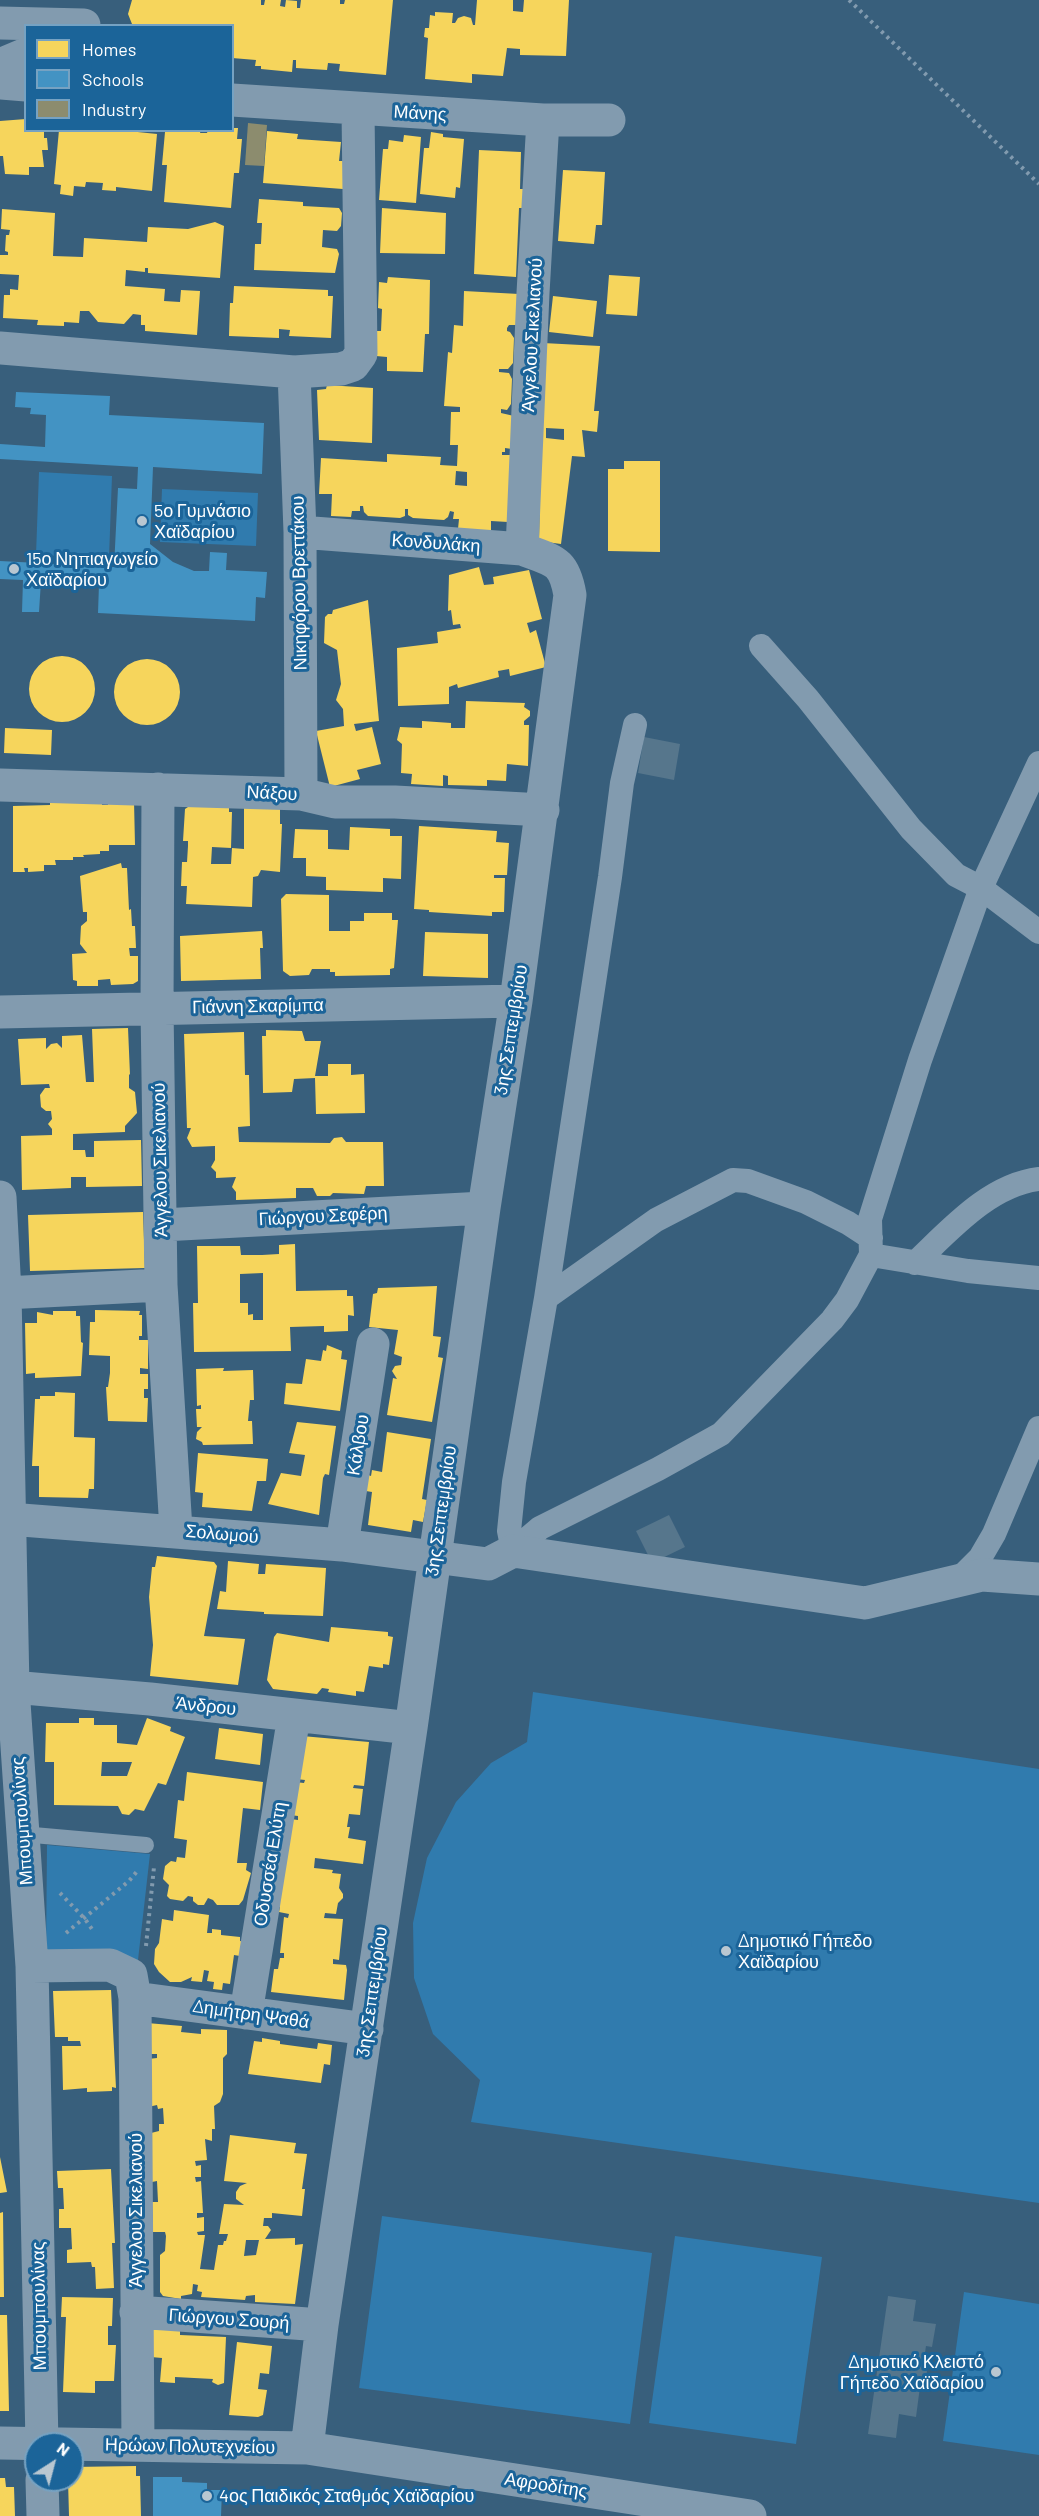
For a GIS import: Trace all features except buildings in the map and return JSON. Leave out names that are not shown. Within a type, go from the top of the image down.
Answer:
[{"type":"street","points":[[0,23],[86,17]]},
{"type":"street","points":[[0,65],[24,55]]},
{"type":"street","points":[[0,83],[24,85]]},
{"type":"street","name":"Μάνης","points":[[234,100],[358,110],[543,120],[609,120]]},
{"type":"street","points":[[0,348],[294,372],[340,369],[353,365],[361,354],[358,110]]},
{"type":"street","name":"Άγγελου Σικελιανού","points":[[522,549],[543,120]]},
{"type":"street","name":"Νικηφόρου Βρεττάκου","points":[[294,372],[300,532],[301,794]]},
{"type":"street","name":"Κονδυλάκη","points":[[300,532],[522,549],[551,560],[566,573]]},
{"type":"street","name":"3ης Σεπτεμβρίου","points":[[307,2448],[321,2325],[367,2029],[543,810],[570,595],[566,573]]},
{"type":"street","points":[[761,646],[808,699],[911,829],[956,875],[981,888],[1039,932]]},
{"type":"street","points":[[513,1551],[509,1531],[514,1482],[546,1298],[610,878],[622,783],[635,725]]},
{"type":"street","points":[[513,1551],[540,1528],[658,1469],[721,1434],[832,1320],[847,1300],[871,1247],[870,1220],[877,1197],[920,1060],[981,888],[1039,763]]},
{"type":"street","name":"Νάξου","points":[[0,785],[301,794],[335,802],[395,802],[543,810]]},
{"type":"street","name":"Άγγελου Σικελιανού","points":[[158,789],[157,1007],[162,1225],[161,1285],[176,1530]]},
{"type":"street","name":"Γιάννη Σκαρίμπα","points":[[0,1012],[516,1001]]},
{"type":"street","points":[[915,1263],[966,1215],[998,1192],[1028,1180],[1039,1179]]},
{"type":"street","points":[[546,1298],[656,1220],[733,1180],[748,1181],[806,1202],[848,1223],[871,1247],[915,1263],[1039,1278]]},
{"type":"street","name":"Μπουμπουλίνας","points":[[0,1197],[5,1293],[9,1519],[6,1687],[23,1845],[32,1963],[42,2432]]},
{"type":"street","name":"Γιώργου Σεφέρη","points":[[162,1225],[484,1208]]},
{"type":"street","points":[[5,1293],[161,1285]]},
{"type":"street","name":"Κάλβου","points":[[342,1545],[373,1344]]},
{"type":"street","points":[[957,1581],[980,1558],[994,1534],[1039,1428]]},
{"type":"street","name":"Σολωμού","points":[[9,1519],[176,1530],[342,1545],[435,1555],[488,1564],[513,1551]]},
{"type":"street","points":[[513,1551],[865,1603],[920,1592],[982,1575],[1039,1579]]},
{"type":"street","name":"Άνδρου","points":[[6,1687],[150,1699],[411,1728]]},
{"type":"street","name":"Οδυσσέα Ελύτη","points":[[246,2013],[294,1716]]},
{"type":"street","name":"Δημήτρη Ψαθά","points":[[32,1963],[110,1965],[128,1981],[246,2013],[367,2029]]},
{"type":"street","name":"Άγγελου Σικελιανού","points":[[128,1981],[138,2445]]},
{"type":"street","name":"Γιώργου Σουρή","points":[[136,2312],[321,2325]]},
{"type":"street","name":"Ηρώων Πολυτεχνείου","points":[[0,2443],[24,2443]]},
{"type":"street","name":"Ηρώων Πολυτεχνείου","points":[[84,2444],[307,2448]]},
{"type":"street","name":"Αφροδίτης","points":[[307,2448],[750,2516]]},
{"type":"street","points":[[42,2492],[43,2516]]},
{"type":"lane","points":[[23,1845],[150,1849]]},
{"type":"path","points":[[849,0],[1039,184]]},
{"type":"path","points":[[23,1845],[85,1919],[128,1981],[144,1962],[150,1849]]},
{"type":"path","points":[[32,1963],[129,1881],[150,1849]]},
{"type":"shaded area","points":[[39,472],[112,476],[109,558],[36,555]]},
{"type":"shaded area","points":[[162,489],[258,493],[256,546],[160,542]]},
{"type":"shaded area","name":"Δημοτικό Γήπεδο Χαϊδαρίου","points":[[533,1692],[1039,1769],[1039,2203],[471,2122],[480,2080],[433,2034],[414,1978],[413,1923],[427,1858],[456,1802],[491,1763],[527,1742]]},
{"type":"shaded area","points":[[47,1845],[150,1854],[138,1960],[46,1957]]},
{"type":"shaded area","points":[[382,2216],[652,2253],[630,2424],[359,2388]]},
{"type":"shaded area","points":[[675,2236],[822,2257],[796,2444],[649,2423]]},
{"type":"shaded area","name":"Δημοτικό Κλειστό Γήπεδο Χαϊδαρίου","points":[[964,2292],[1039,2304],[1039,2455],[943,2441]]},
{"type":"place","name":"5ο Γυμνάσιο Χαϊδαρίου","points":[[142,521]]},
{"type":"place","name":"15ο Νηπιαγωγείο Χαϊδαρίου","points":[[14,569]]},
{"type":"place","name":"Δημοτικό Γήπεδο Χαϊδαρίου","points":[[726,1951]]},
{"type":"place","name":"Δημοτικό Κλειστό Γήπεδο Χαϊδαρίου","points":[[996,2372]]},
{"type":"place","name":"4ος Παιδικός Σταθμός Χαϊδαρίου","points":[[207,2496]]}]
